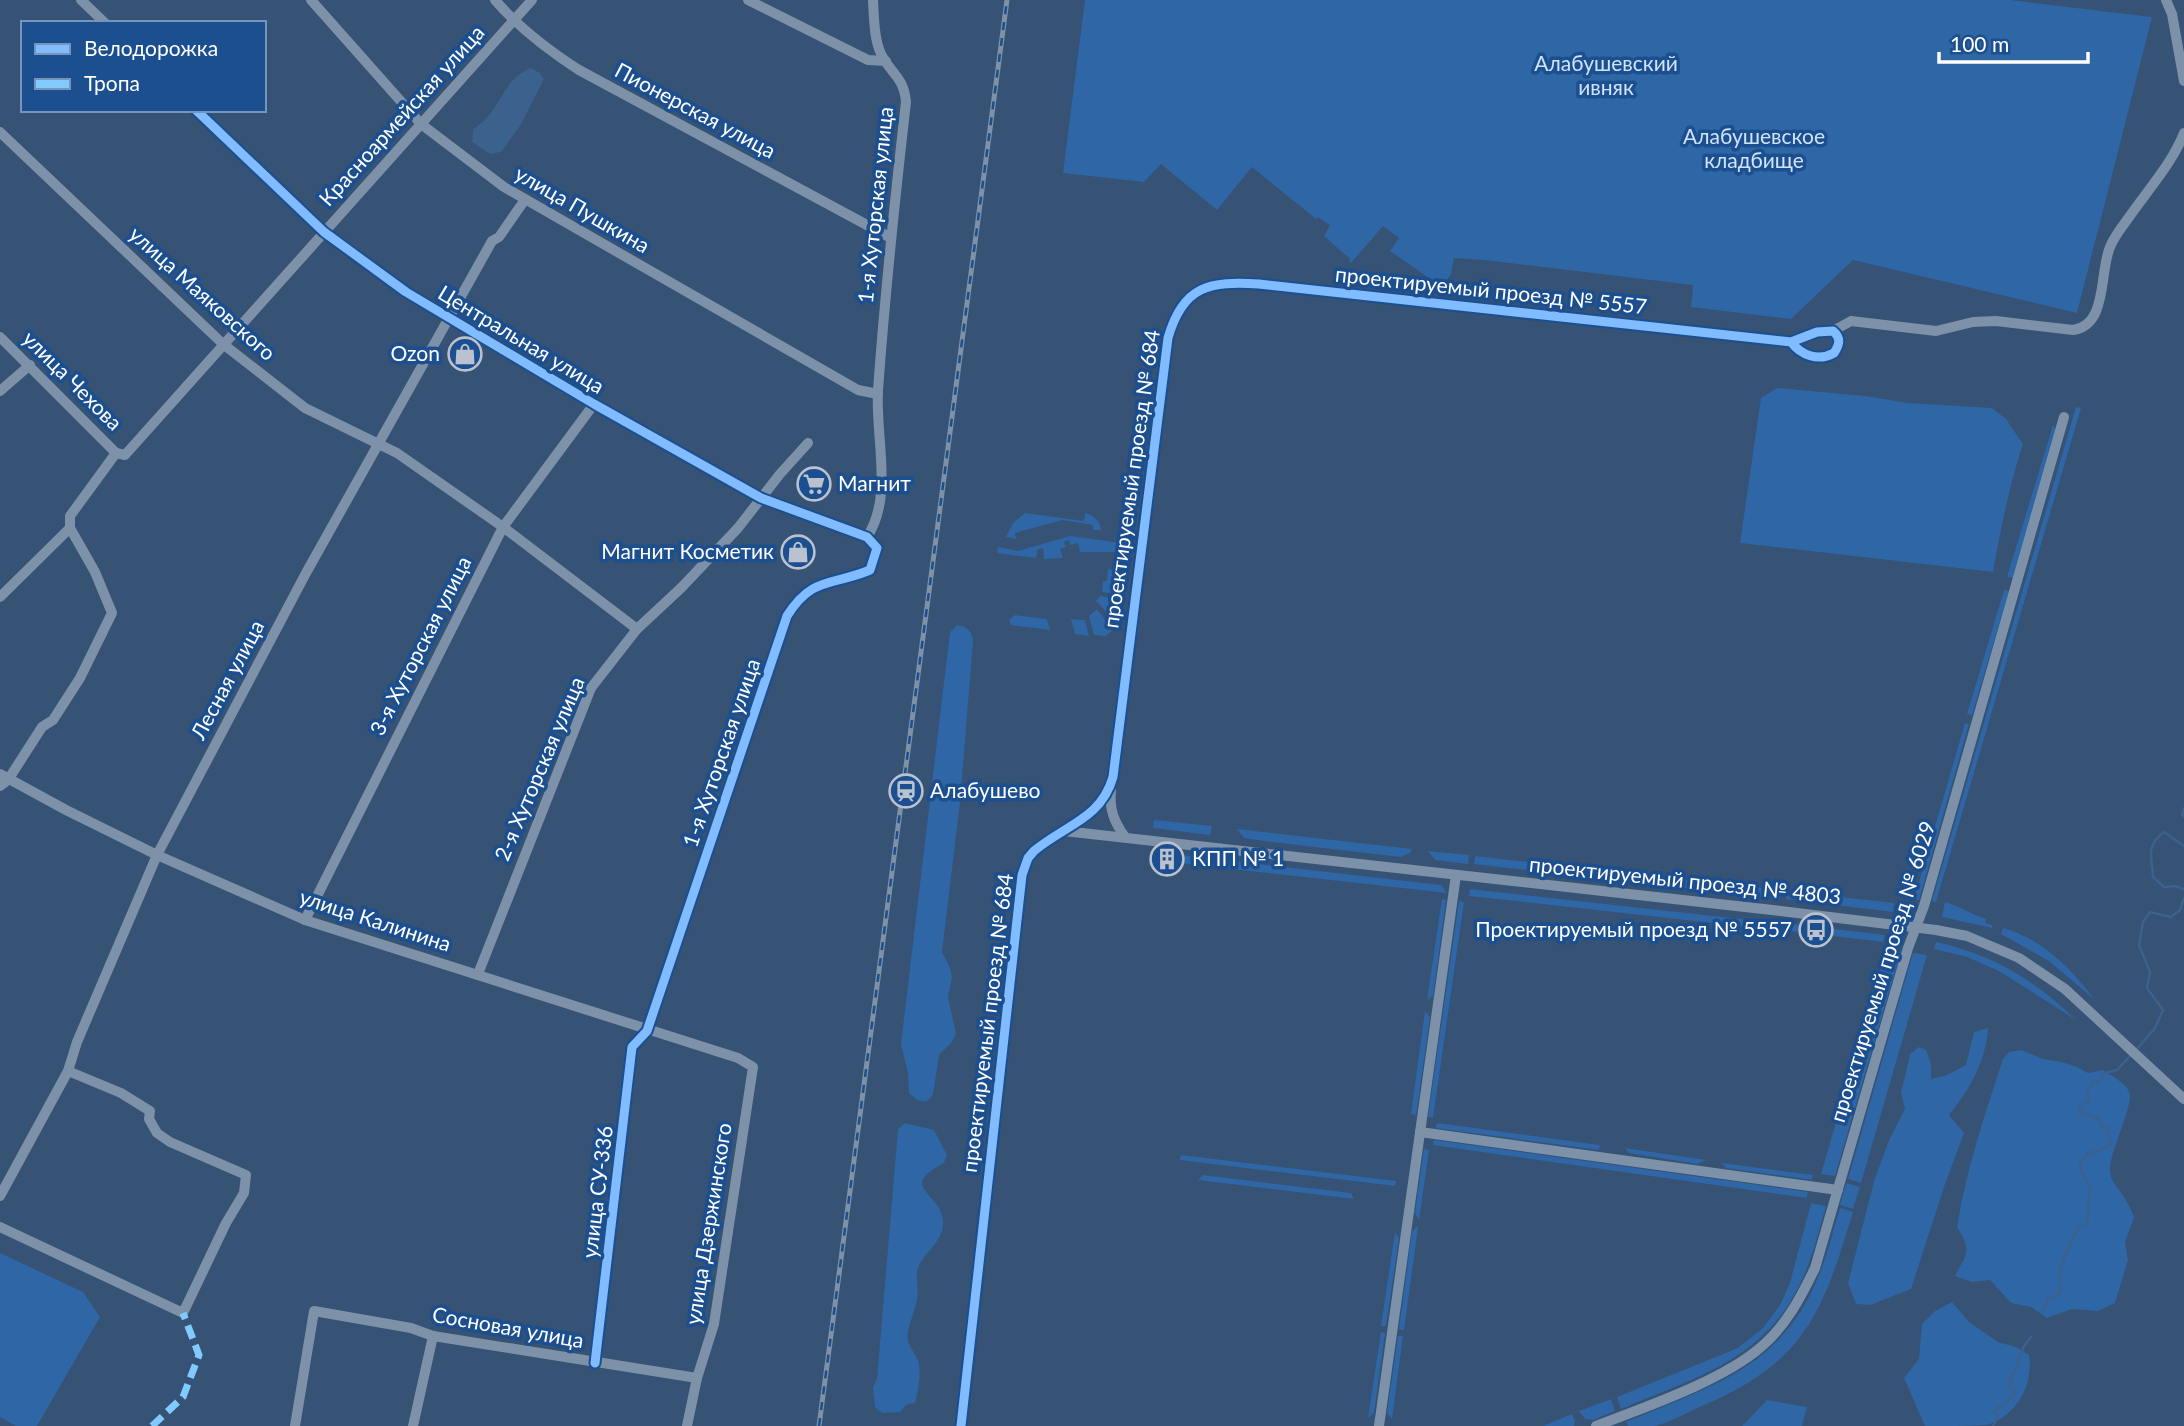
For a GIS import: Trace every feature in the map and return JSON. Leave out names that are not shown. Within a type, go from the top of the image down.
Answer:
[{"type":"street","points":[[81,0],[103,21]]},
{"type":"street","name":"улица Пушкина","points":[[311,0],[421,124],[436,138],[524,201],[858,390],[878,394]]},
{"type":"street","name":"Пионерская улица","points":[[495,0],[513,21],[551,52],[579,70],[891,238]]},
{"type":"street","name":"Красноармейская улица","points":[[0,597],[70,528],[70,516],[116,453],[125,455],[532,0]]},
{"type":"street","points":[[748,0],[766,4],[868,60],[886,61]]},
{"type":"street","name":"1-я Хуторская улица","points":[[647,1031],[787,616],[798,599],[811,588],[870,570],[877,548],[867,537],[877,522],[881,476],[878,394],[906,102],[901,80],[881,53],[873,0]]},
{"type":"street","points":[[2166,0],[2172,14],[2184,81]]},
{"type":"street","name":"Центральная улица","points":[[198,112],[324,232],[406,292],[594,404],[761,498],[867,537]]},
{"type":"street","name":"улица Маяковского","points":[[0,132],[223,344],[305,408],[355,434],[379,442],[503,527],[637,628]]},
{"type":"street","points":[[1833,331],[1851,321],[1936,331],[1973,322],[1996,321],[2073,330],[2083,328],[2096,313],[2110,247],[2176,151],[2184,133]]},
{"type":"street","name":"Лесная улица","points":[[0,1196],[68,1071],[77,1042],[157,855],[306,573],[447,318],[492,241],[499,237],[524,201]]},
{"type":"street","name":"проектируемый проезд № 5557","points":[[1191,296],[1217,283],[1259,284],[1791,342],[1817,332],[1833,331],[1838,335],[1839,341],[1834,353],[1819,358],[1798,351],[1791,342]]},
{"type":"street","name":"проектируемый проезд № 684","points":[[961,1426],[1022,875],[1028,858],[1034,851],[1094,810],[1104,800],[1113,777],[1168,338],[1177,314],[1191,296]]},
{"type":"street","name":"улица Чехова","points":[[0,337],[116,453]]},
{"type":"street","points":[[0,391],[30,365]]},
{"type":"street","name":"3-я Хуторская улица","points":[[305,920],[503,527],[594,404]]},
{"type":"street","name":"проектируемый проезд № 6029","points":[[1596,1426],[1729,1369],[1762,1347],[1786,1320],[1815,1268],[1908,948],[1982,708],[2064,417]]},
{"type":"street","name":"2-я Хуторская улица","points":[[478,974],[591,688],[637,628],[681,588],[738,528],[808,443]]},
{"type":"street","points":[[3,780],[42,727],[53,720],[80,678],[111,613],[95,572],[70,528]]},
{"type":"street","points":[[1113,777],[1111,811],[1125,837]]},
{"type":"street","name":"улица Калинина","points":[[3,780],[157,855],[305,920],[738,1058],[753,1067]]},
{"type":"street","name":"проектируемый проезд № 4803","points":[[1063,831],[1916,927],[1967,936],[2019,958],[2065,989],[2184,1099]]},
{"type":"street","points":[[1379,1426],[1457,875]]},
{"type":"street","name":"улица СУ-336","points":[[595,1363],[632,1047],[647,1031]]},
{"type":"street","name":"улица Дзержинского","points":[[687,1426],[697,1378],[714,1324],[753,1067]]},
{"type":"street","points":[[0,1227],[183,1313],[226,1223],[244,1193],[246,1175],[170,1142],[157,1133],[149,1119],[150,1111],[121,1093],[68,1071]]},
{"type":"street","points":[[1420,1132],[1838,1190]]},
{"type":"street","name":"Сосновая улица","points":[[295,1426],[314,1311],[411,1328],[433,1336],[697,1378]]},
{"type":"street","points":[[413,1426],[433,1336]]},
{"type":"green space","name":"Алабушевское кладбище","points":[[1085,0],[2010,0],[2152,17],[2077,313],[1853,260],[1791,319],[1691,307],[1693,285],[1484,260],[1454,258],[1451,274],[1442,287],[1390,251],[1399,238],[1383,226],[1351,263],[1350,259],[1324,236],[1330,225],[1318,217],[1316,219],[1252,167],[1217,210],[1161,164],[1144,182],[1063,173]]},
{"type":"green space","points":[[1777,388],[1908,403],[1992,408],[2006,419],[2023,444],[2009,491],[1993,572],[1740,543],[1761,398]]},
{"type":"green space","points":[[2076,407],[2081,408],[1936,902],[1932,901]]},
{"type":"green space","points":[[2053,425],[2056,430],[2013,578],[2007,577]]},
{"type":"green space","points":[[1025,513],[1084,521],[1085,513],[1096,519],[1101,530],[1093,530],[1093,525],[1062,520],[1015,533],[1016,539],[1006,537],[1013,523]]},
{"type":"green space","points":[[1070,536],[1121,543],[1120,552],[1080,552],[1078,543],[1071,545],[1068,540],[1064,542],[1066,547],[1060,549],[1063,558],[1044,559],[1043,548],[1038,549],[1036,558],[997,553],[998,547],[1018,551]]},
{"type":"green space","points":[[1108,569],[1119,571],[1117,594],[1102,592]]},
{"type":"green space","points":[[2004,590],[2009,591],[1972,715],[1967,714]]},
{"type":"green space","points":[[1100,596],[1119,598],[1116,618],[1096,601]]},
{"type":"green space","points":[[1097,609],[1113,630],[1106,636],[1094,635],[1089,616]]},
{"type":"green space","points":[[1015,615],[1047,619],[1050,630],[1011,625],[1009,620]]},
{"type":"green space","points":[[1071,619],[1085,620],[1089,636],[1075,634]]},
{"type":"green space","points":[[957,625],[968,630],[973,641],[960,802],[942,952],[952,977],[948,997],[956,1034],[939,1055],[933,1095],[926,1102],[917,1100],[909,1093],[901,1044],[950,632]]},
{"type":"green space","points":[[1965,723],[1969,724],[1919,900],[1914,899]]},
{"type":"green space","points":[[1154,820],[1212,826],[1210,835],[1153,828]]},
{"type":"green space","points":[[1237,829],[1412,849],[1401,857],[1244,838]]},
{"type":"green space","points":[[1428,851],[1469,855],[1468,864],[1435,860]]},
{"type":"green space","points":[[1180,855],[1207,858],[1206,866],[1179,863]]},
{"type":"green space","points":[[1475,856],[1781,890],[1780,899],[1474,864]]},
{"type":"green space","points":[[1214,859],[1441,885],[1447,893],[1213,867]]},
{"type":"green space","points":[[1470,889],[1777,923],[1775,930],[1469,896]]},
{"type":"green space","points":[[1787,891],[1894,903],[1893,912],[1786,899]]},
{"type":"green space","points":[[1442,899],[1446,900],[1433,996],[1427,1000]]},
{"type":"green space","points":[[1459,901],[1464,902],[1433,1118],[1428,1117]]},
{"type":"green space","points":[[1945,902],[1986,919],[1985,923],[1992,925],[1992,928],[1942,917]]},
{"type":"green space","points":[[1783,923],[1885,935],[1883,942],[1783,930]]},
{"type":"green space","points":[[2003,928],[2043,947],[2076,976],[2095,1000],[2049,961],[2001,934]]},
{"type":"green space","points":[[1936,942],[1976,954],[2012,970],[2045,993],[2076,1020],[1999,971],[1967,957],[1934,949]]},
{"type":"green space","points":[[1886,949],[1901,951],[1835,1176],[1821,1174]]},
{"type":"green space","points":[[1913,953],[1927,955],[1861,1183],[1848,1179]]},
{"type":"green space","points":[[1425,1011],[1430,1017],[1416,1115],[1411,1114]]},
{"type":"green space","points":[[1988,1028],[1984,1052],[1976,1074],[1949,1115],[1964,1133],[1911,1289],[1870,1305],[1856,1304],[1848,1283],[1875,1178],[1890,1138],[1905,1109],[1901,1092],[1910,1054],[1919,1047],[1926,1050],[1931,1064],[1931,1079],[1947,1075],[1966,1065],[1974,1032]]},
{"type":"green space","points":[[2021,1050],[2069,1064],[2088,1073],[2103,1070],[2129,1091],[2129,1106],[2110,1169],[2113,1181],[2134,1217],[2125,1242],[2128,1260],[2115,1303],[2098,1311],[2072,1309],[2047,1318],[2031,1307],[2011,1303],[1990,1280],[1972,1282],[1955,1276],[1966,1252],[1965,1241],[1957,1227],[1977,1142],[2003,1059],[2009,1052]]},
{"type":"green space","points":[[905,1123],[934,1130],[947,1155],[944,1163],[923,1179],[922,1185],[941,1211],[943,1228],[917,1272],[918,1296],[908,1336],[919,1366],[915,1403],[906,1405],[900,1412],[882,1413],[875,1407],[873,1387],[877,1379],[898,1129]]},
{"type":"green space","points":[[1437,1123],[1600,1145],[1599,1150],[1436,1128]]},
{"type":"green space","points":[[1434,1140],[1808,1192],[1807,1198],[1433,1145]]},
{"type":"green space","points":[[1625,1148],[1706,1160],[1697,1164],[1629,1153]]},
{"type":"green space","points":[[1424,1149],[1429,1150],[1419,1220],[1415,1213]]},
{"type":"green space","points":[[1181,1155],[1396,1181],[1395,1186],[1180,1160]]},
{"type":"green space","points":[[1722,1163],[1813,1175],[1812,1180],[1726,1168]]},
{"type":"green space","points":[[1203,1175],[1351,1193],[1354,1199],[1198,1180]]},
{"type":"green space","points":[[1846,1183],[1860,1187],[1853,1209],[1840,1205]]},
{"type":"green space","points":[[1811,1203],[1826,1206],[1815,1245],[1792,1299],[1775,1323],[1754,1343],[1706,1373],[1621,1409],[1617,1397],[1738,1348],[1763,1328],[1780,1305],[1790,1283]]},
{"type":"green space","points":[[1840,1208],[1853,1212],[1831,1278],[1806,1330],[1788,1351],[1766,1371],[1680,1417],[1655,1426],[1628,1426],[1626,1422],[1687,1397],[1740,1370],[1764,1353],[1785,1332],[1804,1307],[1819,1275]]},
{"type":"green space","points":[[1416,1227],[1404,1330],[1399,1329],[1412,1232]]},
{"type":"green space","points":[[1395,1232],[1399,1238],[1386,1326],[1381,1326]]},
{"type":"green space","points":[[0,1253],[83,1292],[100,1317],[37,1426],[16,1426],[0,1417]]},
{"type":"green space","points":[[1952,1302],[1969,1322],[1998,1342],[2016,1347],[2029,1355],[2029,1377],[2021,1398],[2007,1414],[1987,1425],[1925,1426],[1904,1378],[1919,1359],[1922,1324],[1935,1311]]},
{"type":"green space","points":[[1381,1332],[1385,1333],[1374,1413],[1368,1418]]},
{"type":"green space","points":[[1398,1336],[1403,1336],[1392,1419],[1387,1413]]},
{"type":"green space","points":[[1611,1399],[1615,1411],[1593,1420],[1585,1419],[1579,1411]]},
{"type":"green space","points":[[1767,1400],[1807,1407],[1802,1426],[1742,1426]]},
{"type":"green space","points":[[1572,1414],[1574,1426],[1543,1426]]},
{"type":"shaded area","points":[[531,68],[544,79],[520,126],[501,152],[490,154],[472,142],[473,130],[488,116],[512,81]]},
{"type":"waterway","points":[[2184,808],[2184,817]]},
{"type":"waterway","points":[[2184,846],[2164,832],[2154,842],[2151,852],[2153,877],[2164,887],[2184,889]]},
{"type":"waterway","points":[[2136,1050],[2155,1028],[2163,1010],[2147,988],[2150,972],[2139,945],[2143,922],[2150,912],[2171,917],[2180,910],[2184,898]]},
{"type":"waterway","points":[[2043,1312],[2048,1299],[2061,1293],[2060,1275],[2064,1259],[2078,1227],[2087,1224],[2090,1188],[2079,1165],[2087,1154],[2108,1147],[2111,1142],[2108,1127],[2103,1128],[2099,1119],[2080,1112],[2080,1106],[2089,1101],[2087,1090],[2095,1080],[2098,1082],[2105,1073],[2117,1070],[2131,1055]]},
{"type":"waterway","points":[[1993,1426],[1998,1416],[1993,1413],[2015,1394],[2009,1385],[2024,1346],[2031,1337]]},
{"type":"railway","points":[[819,1426],[1007,0]]},
{"type":"marked path","points":[[152,1426],[183,1397],[199,1355],[183,1313]]},
{"type":"cycle path","points":[[198,112],[324,232],[406,292],[594,404],[761,498],[867,537],[877,548],[870,570],[814,588],[796,603],[787,616],[647,1031],[632,1047],[595,1363]]},
{"type":"cycle path","points":[[961,1426],[1022,875],[1028,858],[1034,851],[1081,820],[1100,803],[1113,777],[1168,338],[1182,307],[1190,297],[1201,290],[1242,283],[1791,342],[1817,332],[1833,331],[1839,341],[1834,353],[1822,357],[1805,354],[1791,342]]},
{"type":"place","name":"Ozon","points":[[465,354]]},
{"type":"place","name":"Магнит","points":[[814,484]]},
{"type":"place","name":"Магнит Косметик","points":[[798,552]]},
{"type":"place","name":"Алабушево","points":[[906,791]]},
{"type":"place","name":"КПП № 1","points":[[1167,859]]},
{"type":"place","name":"Проектируемый проезд № 5557","points":[[1816,930]]},
{"type":"park label","name":"Алабушевский ивняк","points":[[1606,76]]}]
